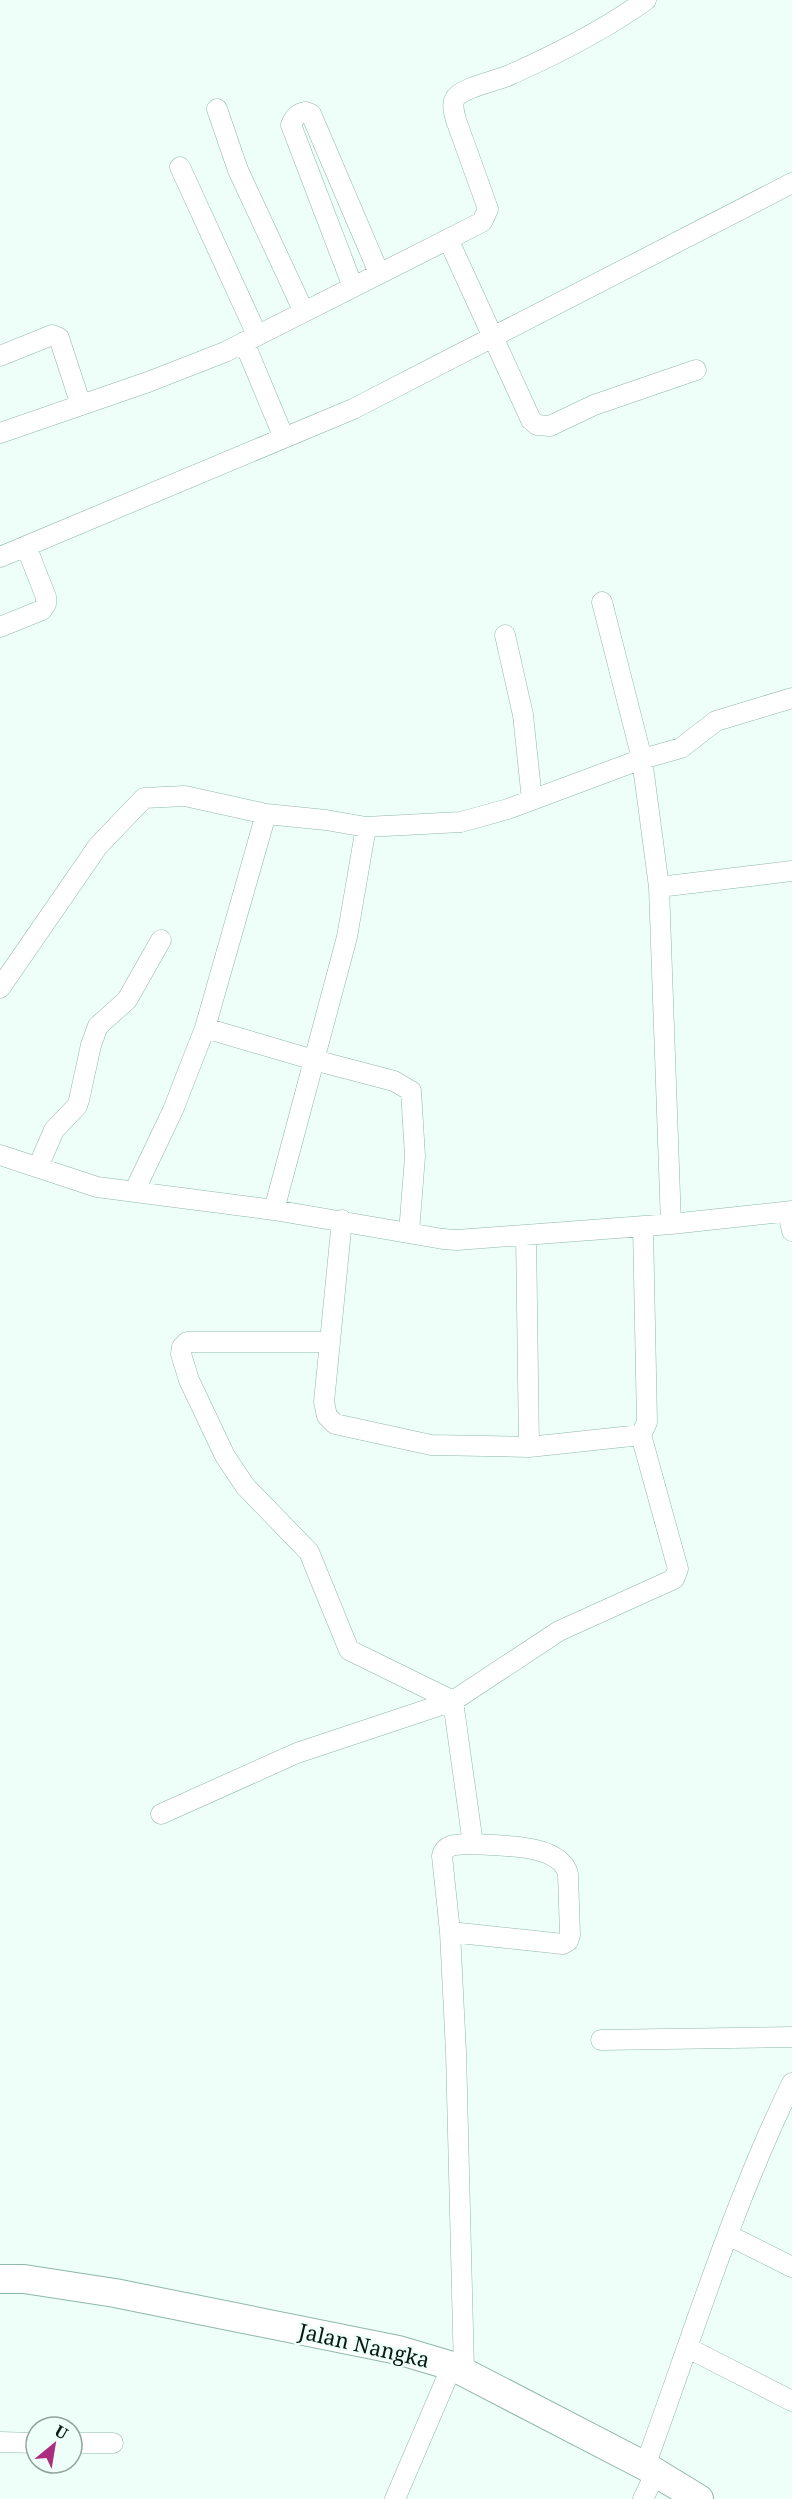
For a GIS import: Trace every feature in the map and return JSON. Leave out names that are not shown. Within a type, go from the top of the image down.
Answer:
[{"type":"street","points":[[0,433],[148,382],[225,352],[482,222],[488,209],[456,120],[453,106],[455,99],[463,92],[510,75],[607,28],[646,0]]},
{"type":"street","points":[[217,109],[238,170],[304,312]]},
{"type":"street","points":[[353,287],[291,124],[293,118],[300,113],[311,114],[379,273]]},
{"type":"street","points":[[180,167],[251,339],[284,438]]},
{"type":"street","points":[[0,557],[353,409],[792,183]]},
{"type":"street","points":[[448,239],[531,420],[543,427],[594,405],[696,370]]},
{"type":"street","points":[[0,356],[52,335],[59,338],[81,405]]},
{"type":"street","points":[[0,627],[42,610],[46,604],[46,597],[26,546]]},
{"type":"street","points":[[602,602],[642,759],[659,887],[671,1224]]},
{"type":"street","points":[[505,635],[523,715],[532,800]]},
{"type":"street","points":[[0,988],[98,846],[144,798],[185,796],[266,813],[366,827],[461,822],[508,809],[642,759],[681,748],[716,721],[792,698]]},
{"type":"street","points":[[134,1192],[173,1110],[205,1028],[266,813]]},
{"type":"street","points":[[274,1210],[347,937],[366,827]]},
{"type":"street","points":[[659,887],[792,871]]},
{"type":"street","points":[[39,1167],[54,1130],[79,1101],[91,1045],[98,1026],[127,1000],[161,940]]},
{"type":"street","points":[[205,1028],[314,1060],[394,1080],[411,1090],[416,1156],[409,1233]]},
{"type":"street","points":[[0,1155],[97,1187],[342,1220],[457,1240],[643,1227],[790,1211],[792,1231]]},
{"type":"street","points":[[342,1220],[324,1402],[327,1416],[335,1424],[431,1445],[530,1447],[641,1435]]},
{"type":"street","points":[[161,1814],[297,1753],[453,1701],[559,1631],[674,1579],[678,1569],[641,1435],[647,1422],[643,1227]]},
{"type":"street","points":[[526,1235],[530,1447]]},
{"type":"street","points":[[330,1342],[187,1342],[182,1347],[181,1354],[189,1380],[225,1456],[245,1486],[309,1551],[349,1650],[453,1701]]},
{"type":"street","points":[[453,1701],[473,1844]]},
{"type":"street","points":[[395,2499],[458,2369],[456,2052],[443,1850],[447,1846],[473,1844],[543,1851],[558,1859],[566,1868],[570,1935],[563,1944],[450,1932]]},
{"type":"street","points":[[601,2040],[792,2037]]},
{"type":"street","points":[[642,2499],[688,2348],[728,2235],[776,2115],[792,2083]]},
{"type":"street","points":[[728,2235],[792,2267]]},
{"type":"street","name":"Jalan Nangka","points":[[0,2279],[24,2279],[115,2293],[398,2350],[458,2369],[650,2469],[699,2499]]},
{"type":"street","points":[[688,2348],[792,2401]]},
{"type":"street","points":[[0,2442],[24,2443]]},
{"type":"street","points":[[84,2443],[113,2443]]}]
